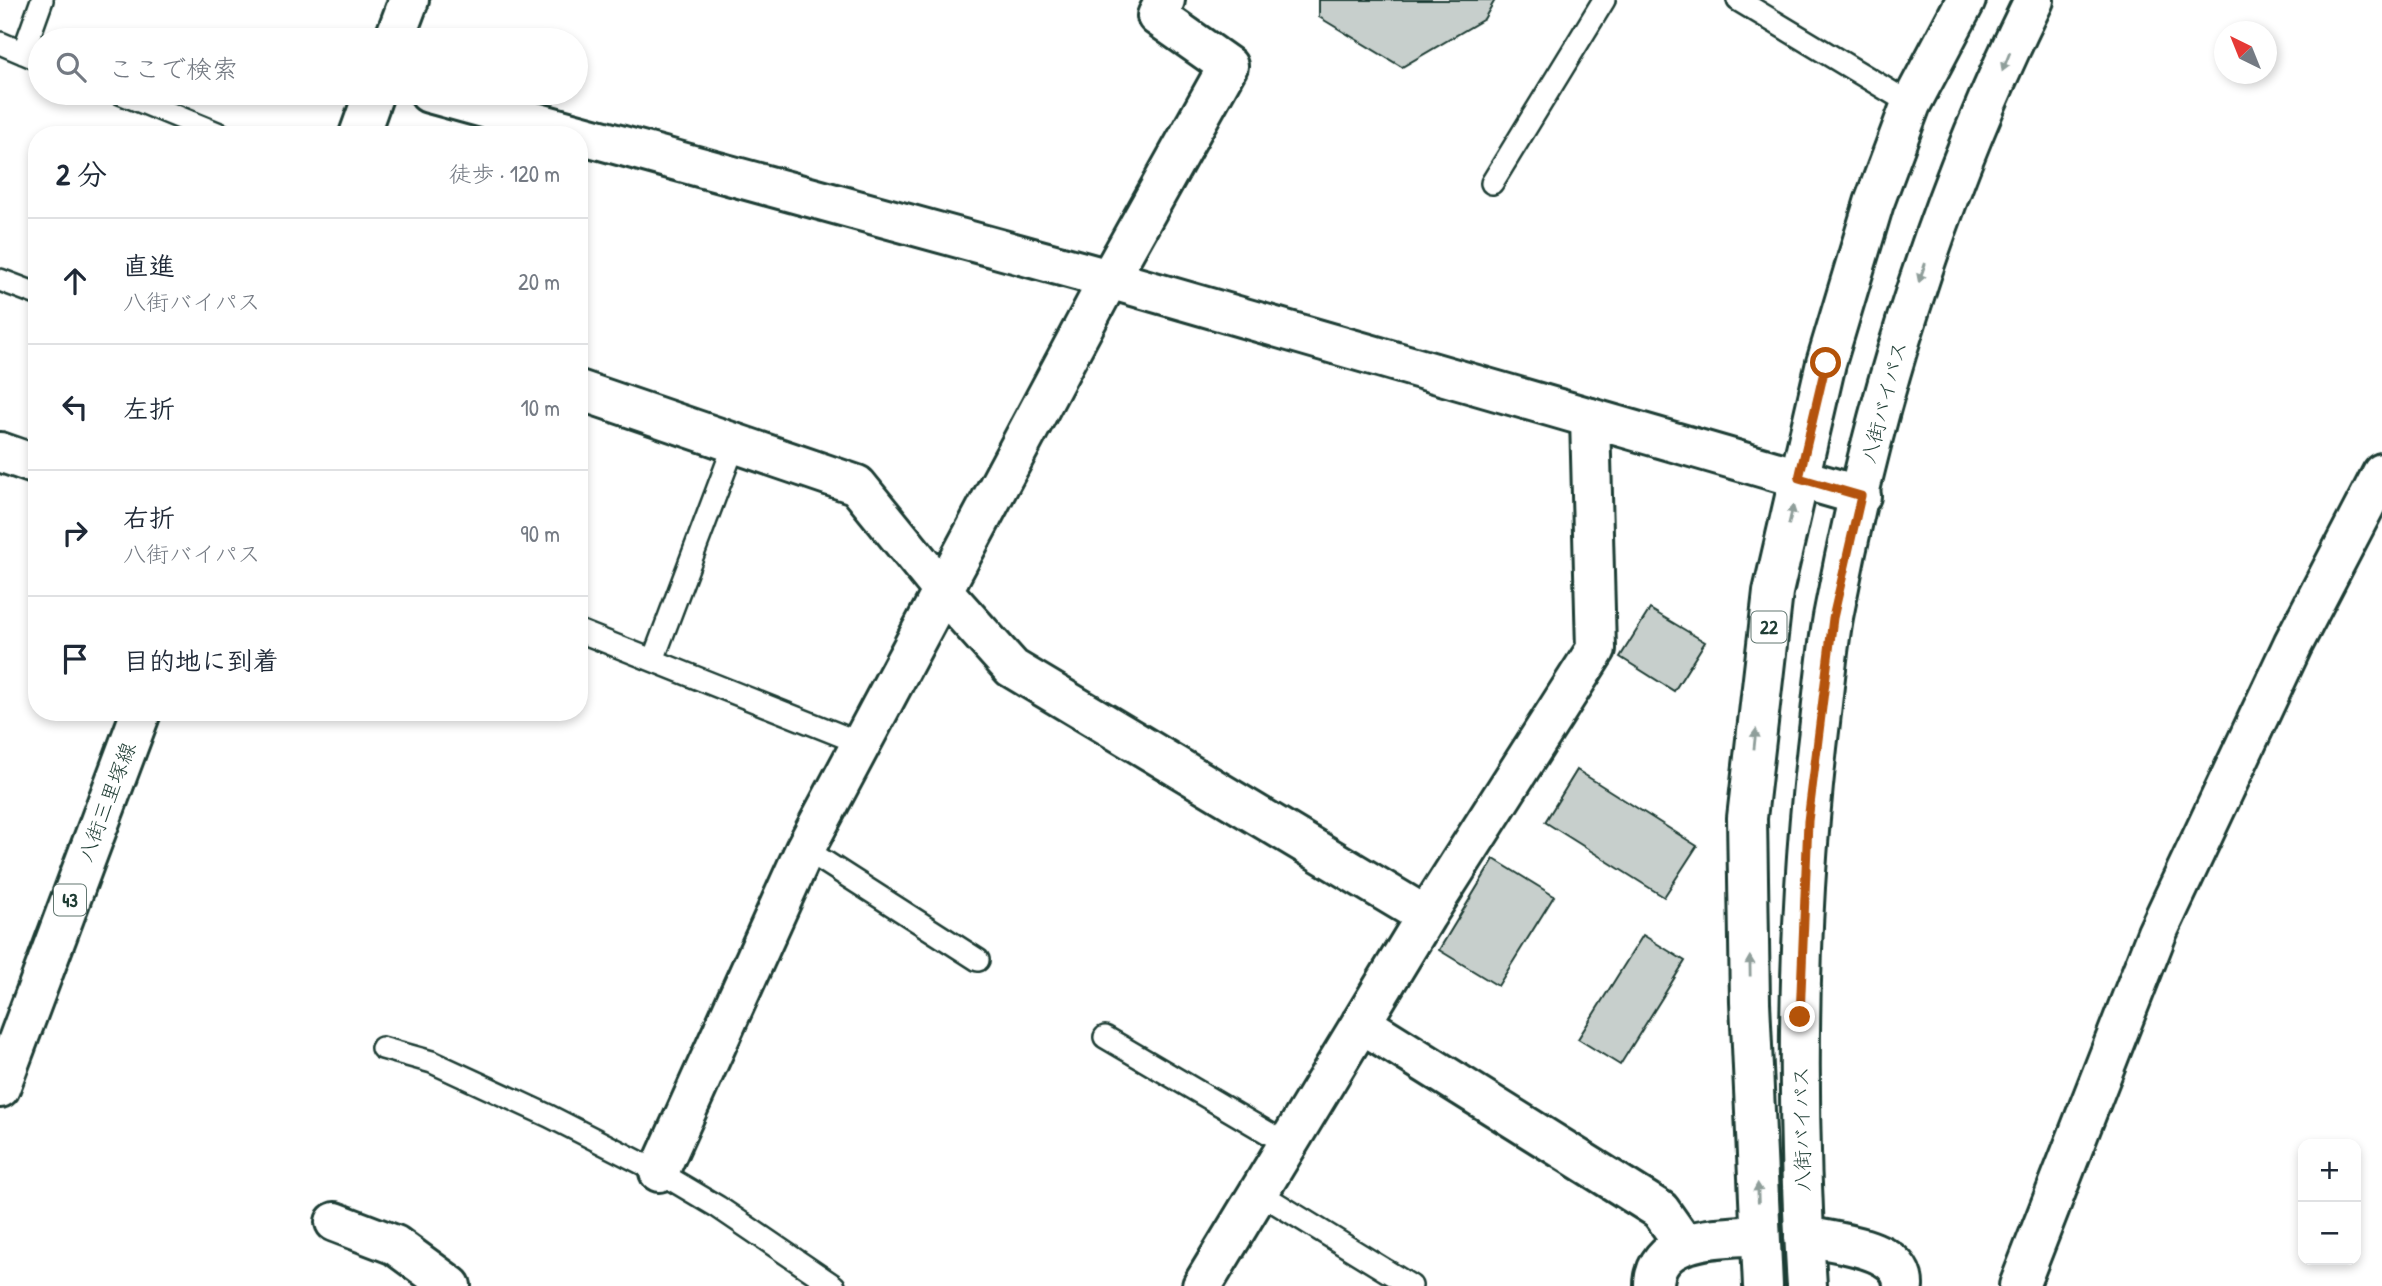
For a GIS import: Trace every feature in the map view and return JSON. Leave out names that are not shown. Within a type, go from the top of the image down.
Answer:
[{"type":"street","points":[[398,28],[409,0]]},
{"type":"street","points":[[659,1172],[805,849],[1109,279],[1228,66],[1157,16],[1165,0]]},
{"type":"street","name":"22","points":[[1763,1286],[1759,1235],[1747,818],[1773,592],[1826,363],[1874,203],[1911,104],[1966,0]]},
{"type":"street","name":"八街バイパス","points":[[1807,1286],[1800,1017],[1808,821],[1833,618],[1887,377],[1934,239],[2034,0]]},
{"type":"street","points":[[362,126],[370,105]]},
{"type":"street","points":[[473,105],[550,126]]},
{"type":"street","points":[[588,136],[1109,279],[1861,496]]},
{"type":"street","points":[[588,393],[858,485],[942,590],[1012,668],[1426,915]]},
{"type":"street","points":[[1202,1286],[1426,915],[1595,649],[1590,418]]},
{"type":"street","points":[[0,452],[28,462]]},
{"type":"street","points":[[2020,1286],[2157,933],[2293,644],[2382,473]]},
{"type":"street","name":"八街三里塚線","points":[[1,1084],[138,721]]},
{"type":"street","points":[[1361,1023],[1660,1210],[1684,1244]]},
{"type":"street","points":[[335,1222],[395,1245],[450,1286]]},
{"type":"street","points":[[1654,1286],[1661,1262],[1684,1244],[1759,1235]]},
{"type":"street","points":[[1804,1236],[1873,1251],[1895,1262],[1903,1279],[1903,1286]]},
{"type":"lane","points":[[37,28],[42,0]]},
{"type":"lane","points":[[1492,183],[1604,0]]},
{"type":"lane","points":[[1738,0],[1911,104]]},
{"type":"lane","points":[[0,43],[28,54]]},
{"type":"lane","points":[[149,105],[200,126]]},
{"type":"lane","points":[[0,280],[28,291]]},
{"type":"lane","points":[[653,660],[735,443]]},
{"type":"lane","points":[[588,635],[860,743]]},
{"type":"lane","points":[[805,849],[978,960]]},
{"type":"lane","points":[[1105,1037],[1287,1144]]},
{"type":"lane","points":[[382,1048],[432,1062],[549,1116],[659,1172],[718,1207],[834,1286]]},
{"type":"lane","points":[[1258,1192],[1411,1286]]},
{"type":"building","points":[[1319,0],[1495,0],[1484,19],[1402,67],[1319,17]]},
{"type":"building","points":[[1650,609],[1705,642],[1674,691],[1620,657]]},
{"type":"building","points":[[1577,770],[1697,846],[1664,897],[1545,822]]},
{"type":"building","points":[[1494,859],[1554,896],[1498,986],[1439,950]]},
{"type":"building","points":[[1643,935],[1685,961],[1620,1065],[1578,1039]]},
{"type":"route","points":[[1800,1017],[1808,821],[1833,618],[1861,496],[1799,478],[1826,363]]}]
